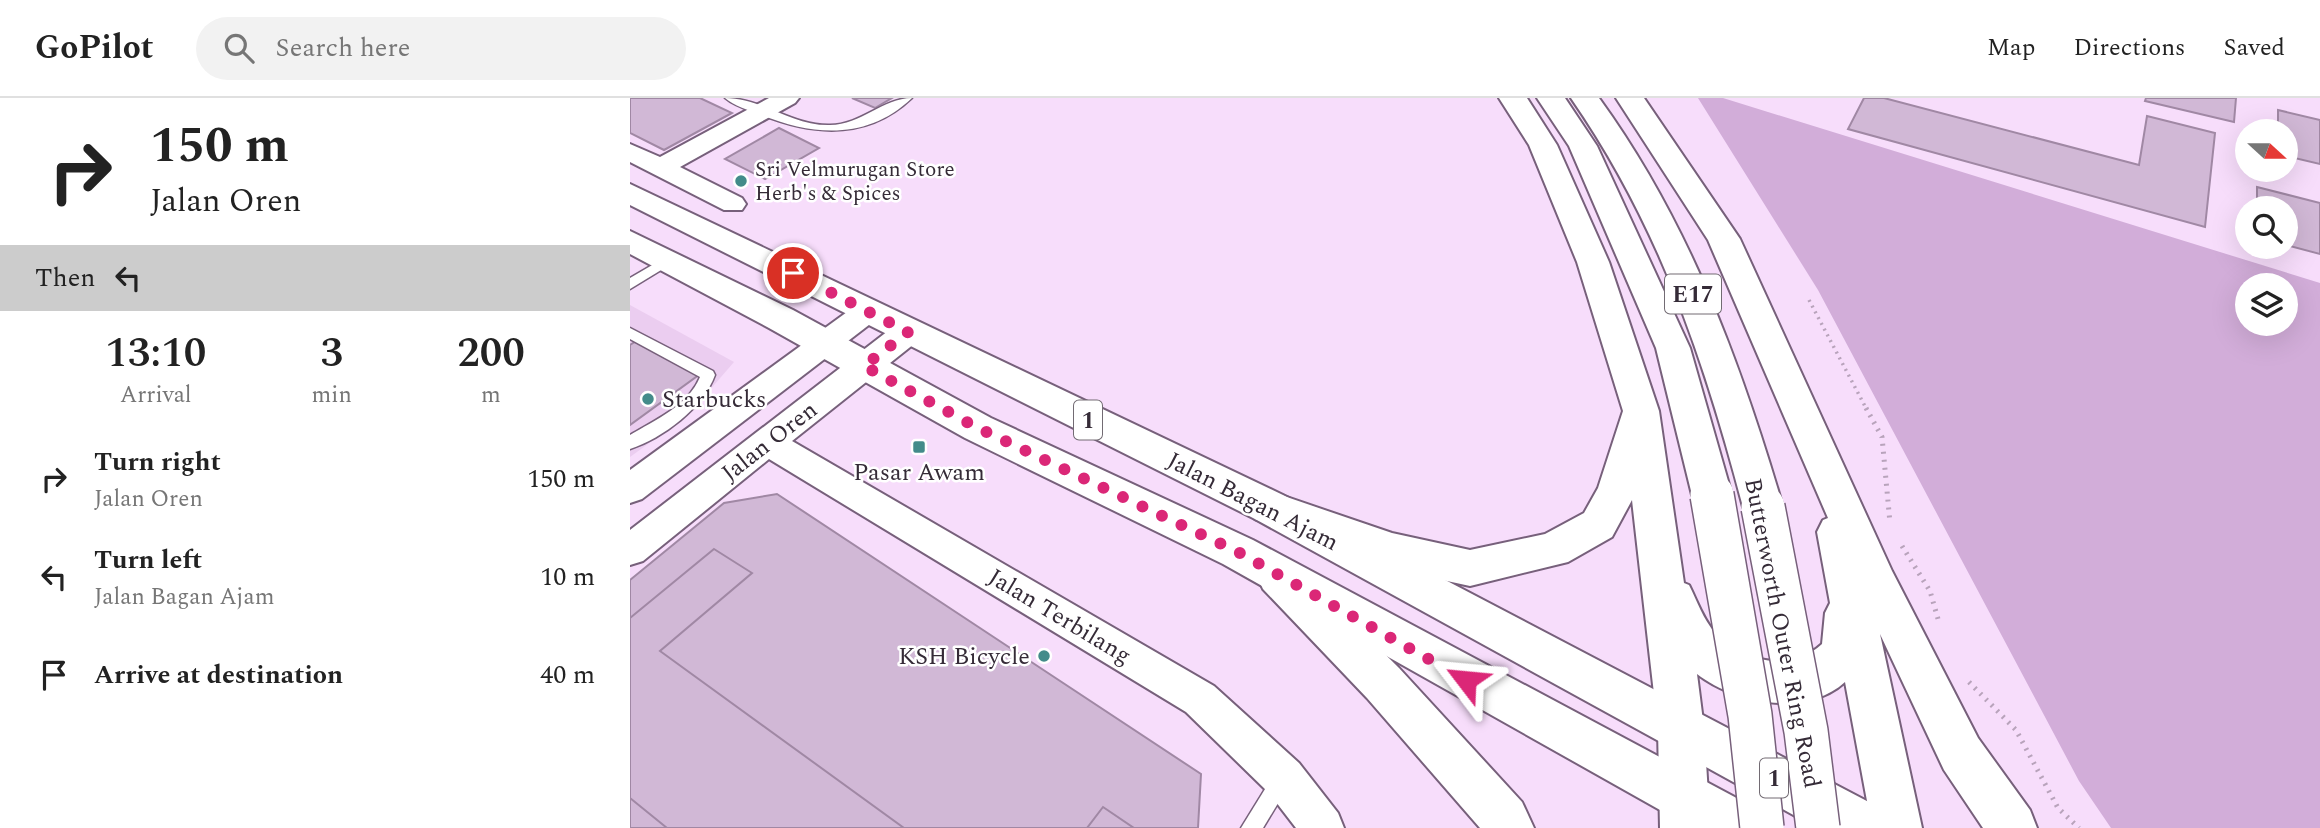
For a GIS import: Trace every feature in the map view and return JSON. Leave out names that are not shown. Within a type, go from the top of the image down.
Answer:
[{"type":"main road","points":[[1513,98],[1543,145],[1594,262],[1641,411],[1681,729],[1684,812]]},
{"type":"main road","name":"Butterworth Outer Ring Road","points":[[1551,98],[1583,146],[1673,348],[1712,495],[1750,715],[1762,828]]},
{"type":"main road","name":"Butterworth Outer Ring Road","points":[[1585,98],[1606,125],[1669,237],[1720,359],[1763,507],[1806,731],[1818,828]]},
{"type":"main road","points":[[1630,98],[1724,239],[1875,580],[1961,754],[2012,828]]},
{"type":"main road","name":"Jalan Bagan Ajam","points":[[630,193],[1269,508],[1866,828]]},
{"type":"main road","name":"1","points":[[631,242],[781,319],[978,428],[1238,552],[1684,812],[1741,828]]},
{"type":"main road","points":[[1269,508],[1392,551],[1470,568],[1553,550],[1598,525],[1617,491],[1641,411]]},
{"type":"main road","points":[[1824,465],[1897,828]]},
{"type":"main road","points":[[1663,574],[1702,650],[1727,669],[1758,680],[1788,682],[1816,675],[1838,659],[1846,636],[1848,586]]},
{"type":"main road","points":[[1278,576],[1383,683],[1505,818],[1509,828]]},
{"type":"street","points":[[660,168],[787,98]]},
{"type":"street","points":[[630,152],[733,204]]},
{"type":"street","name":"Jalan Oren","points":[[630,489],[868,311]]},
{"type":"street","name":"Jalan Oren","points":[[630,550],[908,332]]},
{"type":"street","name":"Jalan Terbilang","points":[[767,442],[1200,699],[1284,778],[1323,828]]},
{"type":"lane","points":[[731,98],[811,128],[846,128],[876,116],[906,98]]},
{"type":"lane","points":[[630,284],[666,261]]},
{"type":"lane","points":[[630,333],[708,375],[705,389],[681,411],[630,443]]},
{"type":"lane","points":[[1251,828],[1284,778]]},
{"type":"path","points":[[1809,300],[1882,437],[1891,530]]},
{"type":"path","points":[[1898,540],[1930,591],[1940,627]]},
{"type":"path","points":[[1960,672],[2016,730],[2058,808],[2079,828]]},
{"type":"shaded area","points":[[1698,98],[1723,98],[2235,257],[2235,259],[2288,273],[2235,273],[2235,336],[2298,336],[2298,276],[2320,283],[2320,828],[2111,828],[2079,781],[1818,290]]},
{"type":"shaded area","points":[[630,305],[734,362],[688,415],[630,457]]},
{"type":"building","points":[[630,98],[700,98],[732,113],[664,150],[630,133]]},
{"type":"building","points":[[852,98],[892,98],[875,108]]},
{"type":"building","points":[[1864,98],[1884,98],[2139,165],[2147,116],[2215,133],[2205,227],[1848,129]]},
{"type":"building","points":[[2146,98],[2236,98],[2234,122],[2145,101]]},
{"type":"building","points":[[2278,110],[2320,120],[2320,164],[2298,159],[2298,119],[2278,119]]},
{"type":"building","points":[[779,128],[819,148],[765,179],[725,159]]},
{"type":"building","points":[[2257,187],[2292,196],[2257,196]]},
{"type":"building","points":[[2298,197],[2320,203],[2320,254],[2298,248]]},
{"type":"building","name":"Starbucks","points":[[638,340],[700,374],[630,425],[630,345]]},
{"type":"building","points":[[777,494],[1201,774],[1198,828],[630,828],[630,580],[724,503]]},
{"type":"building","points":[[714,549],[752,573],[660,651],[904,828],[667,828],[630,798],[630,618]]},
{"type":"building","points":[[1103,807],[1134,828],[1087,828]]},
{"type":"place","name":"Sri Velmurugan Store Herb's & Spices","points":[[741,181]]},
{"type":"place","name":"Starbucks","points":[[648,399]]},
{"type":"place","name":"Pasar Awam","points":[[919,447]]},
{"type":"place","name":"KSH Bicycle","points":[[1044,656]]},
{"type":"route","points":[[793,273],[908,332],[864,366],[978,428],[1238,552],[1466,680]]}]
